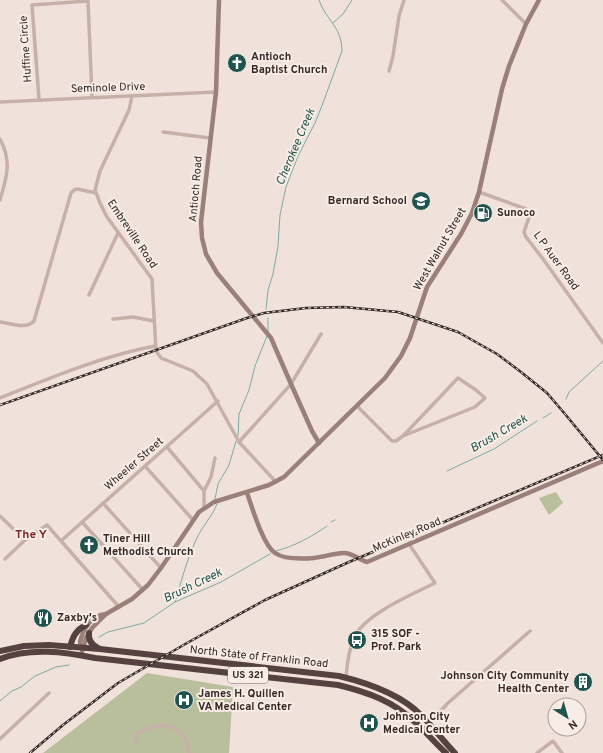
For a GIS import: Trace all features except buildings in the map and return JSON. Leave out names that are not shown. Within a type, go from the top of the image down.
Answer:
[{"type":"highway","points":[[70,647],[75,633],[86,625]]},
{"type":"highway","points":[[89,633],[89,639],[91,642],[100,649]]},
{"type":"highway","name":"US 321","points":[[0,651],[31,645],[82,648]]},
{"type":"highway","name":"North State of Franklin Road","points":[[82,648],[324,674],[346,677],[364,682],[396,697],[414,709],[429,723],[455,753]]},
{"type":"highway","name":"US 321","points":[[0,659],[8,656],[32,652],[59,652],[81,655]]},
{"type":"highway","name":"North State of Franklin Road","points":[[81,655],[95,658],[338,685],[368,693],[395,706],[411,718],[446,753]]},
{"type":"street","name":"Antioch Road","points":[[219,0],[216,92],[210,138],[202,222],[202,238],[206,254],[217,273],[271,338],[312,431],[319,443]]},
{"type":"street","points":[[389,71],[394,56],[399,16],[404,0]]},
{"type":"street","points":[[502,0],[526,24]]},
{"type":"street","name":"West Walnut Street","points":[[82,648],[80,642],[86,625],[132,600],[143,590],[161,568],[193,520],[204,508],[216,502],[247,493],[276,482],[289,473],[385,378],[395,365],[407,345],[420,305],[430,281],[466,225],[479,192],[502,88],[513,55],[526,24],[539,0]]},
{"type":"street","name":"Huffine Circle","points":[[39,99],[32,5],[88,1],[92,97]]},
{"type":"street","name":"Seminole Drive","points":[[0,102],[216,92]]},
{"type":"street","name":"Embreville Road","points":[[132,96],[129,110],[100,171],[96,184],[96,193],[107,217],[152,279],[155,346]]},
{"type":"street","points":[[163,132],[210,138]]},
{"type":"street","points":[[0,139],[8,161],[7,174],[0,200]]},
{"type":"street","points":[[0,322],[23,325],[32,324],[71,193],[77,189],[96,193]]},
{"type":"street","name":"L P Auer Road","points":[[479,192],[528,211],[530,214],[524,232],[526,237],[603,343]]},
{"type":"street","points":[[89,294],[118,233]]},
{"type":"street","points":[[113,318],[133,317],[154,321]]},
{"type":"street","points":[[238,440],[291,384],[321,334]]},
{"type":"street","points":[[0,398],[67,372],[155,346],[156,351],[161,358],[193,371],[207,384],[218,401],[238,440],[276,482]]},
{"type":"street","points":[[357,406],[392,441],[396,441],[403,436],[458,378],[485,398],[475,407],[403,436]]},
{"type":"street","name":"Wheeler Street","points":[[62,540],[218,401]]},
{"type":"street","points":[[167,447],[204,491]]},
{"type":"street","points":[[204,508],[204,491],[211,477],[215,458]]},
{"type":"street","name":"McKinley Road","points":[[247,493],[267,544],[273,552],[288,558],[304,559],[344,553],[355,556],[367,562],[603,461]]},
{"type":"street","points":[[145,466],[193,520]]},
{"type":"street","points":[[103,503],[161,568]]},
{"type":"street","points":[[0,516],[26,540]]},
{"type":"street","points":[[82,522],[143,590]]},
{"type":"street","points":[[5,559],[47,524],[119,607]]},
{"type":"street","points":[[346,677],[354,638],[362,626],[379,612],[435,583],[409,544]]},
{"type":"street","name":"West Walnut Street","points":[[81,655],[82,648],[89,633],[106,614]]},
{"type":"street","points":[[423,730],[448,704],[530,632]]},
{"type":"street","points":[[257,676],[258,667]]},
{"type":"street","points":[[0,739],[49,693]]},
{"type":"street","points":[[136,741],[138,733],[156,726],[167,726],[182,734],[187,743],[189,753]]},
{"type":"street","points":[[537,753],[553,742],[562,753]]},
{"type":"green space","points":[[556,492],[563,503],[549,515],[539,498]]},
{"type":"green space","name":"James H. Quillen VA Medical Center","points":[[147,673],[233,687],[229,753],[43,753]]},
{"type":"waterway","name":"Cherokee Creek","points":[[266,309],[268,290],[273,274],[278,246],[280,215],[286,187],[298,156],[315,123],[342,51],[337,29],[319,0]]},
{"type":"waterway","points":[[333,23],[343,14],[352,0]]},
{"type":"waterway","name":"Cherokee Creek","points":[[268,318],[268,331]]},
{"type":"waterway","name":"Cherokee Creek","points":[[238,436],[239,414],[249,390],[255,366],[267,336]]},
{"type":"waterway","name":"Brush Creek","points":[[566,399],[569,392],[603,361]]},
{"type":"waterway","name":"Brush Creek","points":[[543,418],[551,413]]},
{"type":"waterway","name":"Brush Creek","points":[[447,471],[494,449],[537,421]]},
{"type":"waterway","name":"Cherokee Creek","points":[[215,499],[218,484],[229,465],[236,441]]},
{"type":"waterway","name":"Cherokee Creek","points":[[175,602],[195,542],[217,504]]},
{"type":"waterway","name":"Brush Creek","points":[[331,522],[335,520]]},
{"type":"waterway","name":"Brush Creek","points":[[276,551],[303,541],[327,526]]},
{"type":"waterway","name":"Brush Creek","points":[[99,637],[108,632],[144,623],[175,602],[221,582],[270,554]]},
{"type":"waterway","name":"Brush Creek","points":[[0,701],[35,676],[56,667],[69,665]]},
{"type":"railway","points":[[0,405],[264,313],[306,308],[344,307],[398,312],[458,332],[497,354],[547,393],[603,460]]},
{"type":"railway","points":[[30,753],[63,725],[118,683],[265,600],[349,562],[603,455]]},
{"type":"place","name":"Antioch Baptist Church","points":[[237,63]]},
{"type":"place","name":"Bernard School","points":[[421,201]]},
{"type":"place","name":"Sunoco","points":[[483,213]]},
{"type":"place","name":"Tiner Hill Methodist Church","points":[[89,545]]},
{"type":"place","name":"Zaxby's","points":[[43,618]]},
{"type":"place","name":"315 SOF - Prof. Park","points":[[357,640]]},
{"type":"place","name":"Johnson City Community Health Center","points":[[583,682]]},
{"type":"place","name":"James H. Quillen VA Medical Center","points":[[184,700]]},
{"type":"place","name":"Johnson City Medical Center","points":[[369,723]]},
{"type":"district","name":"The Y","points":[[31,535]]}]
